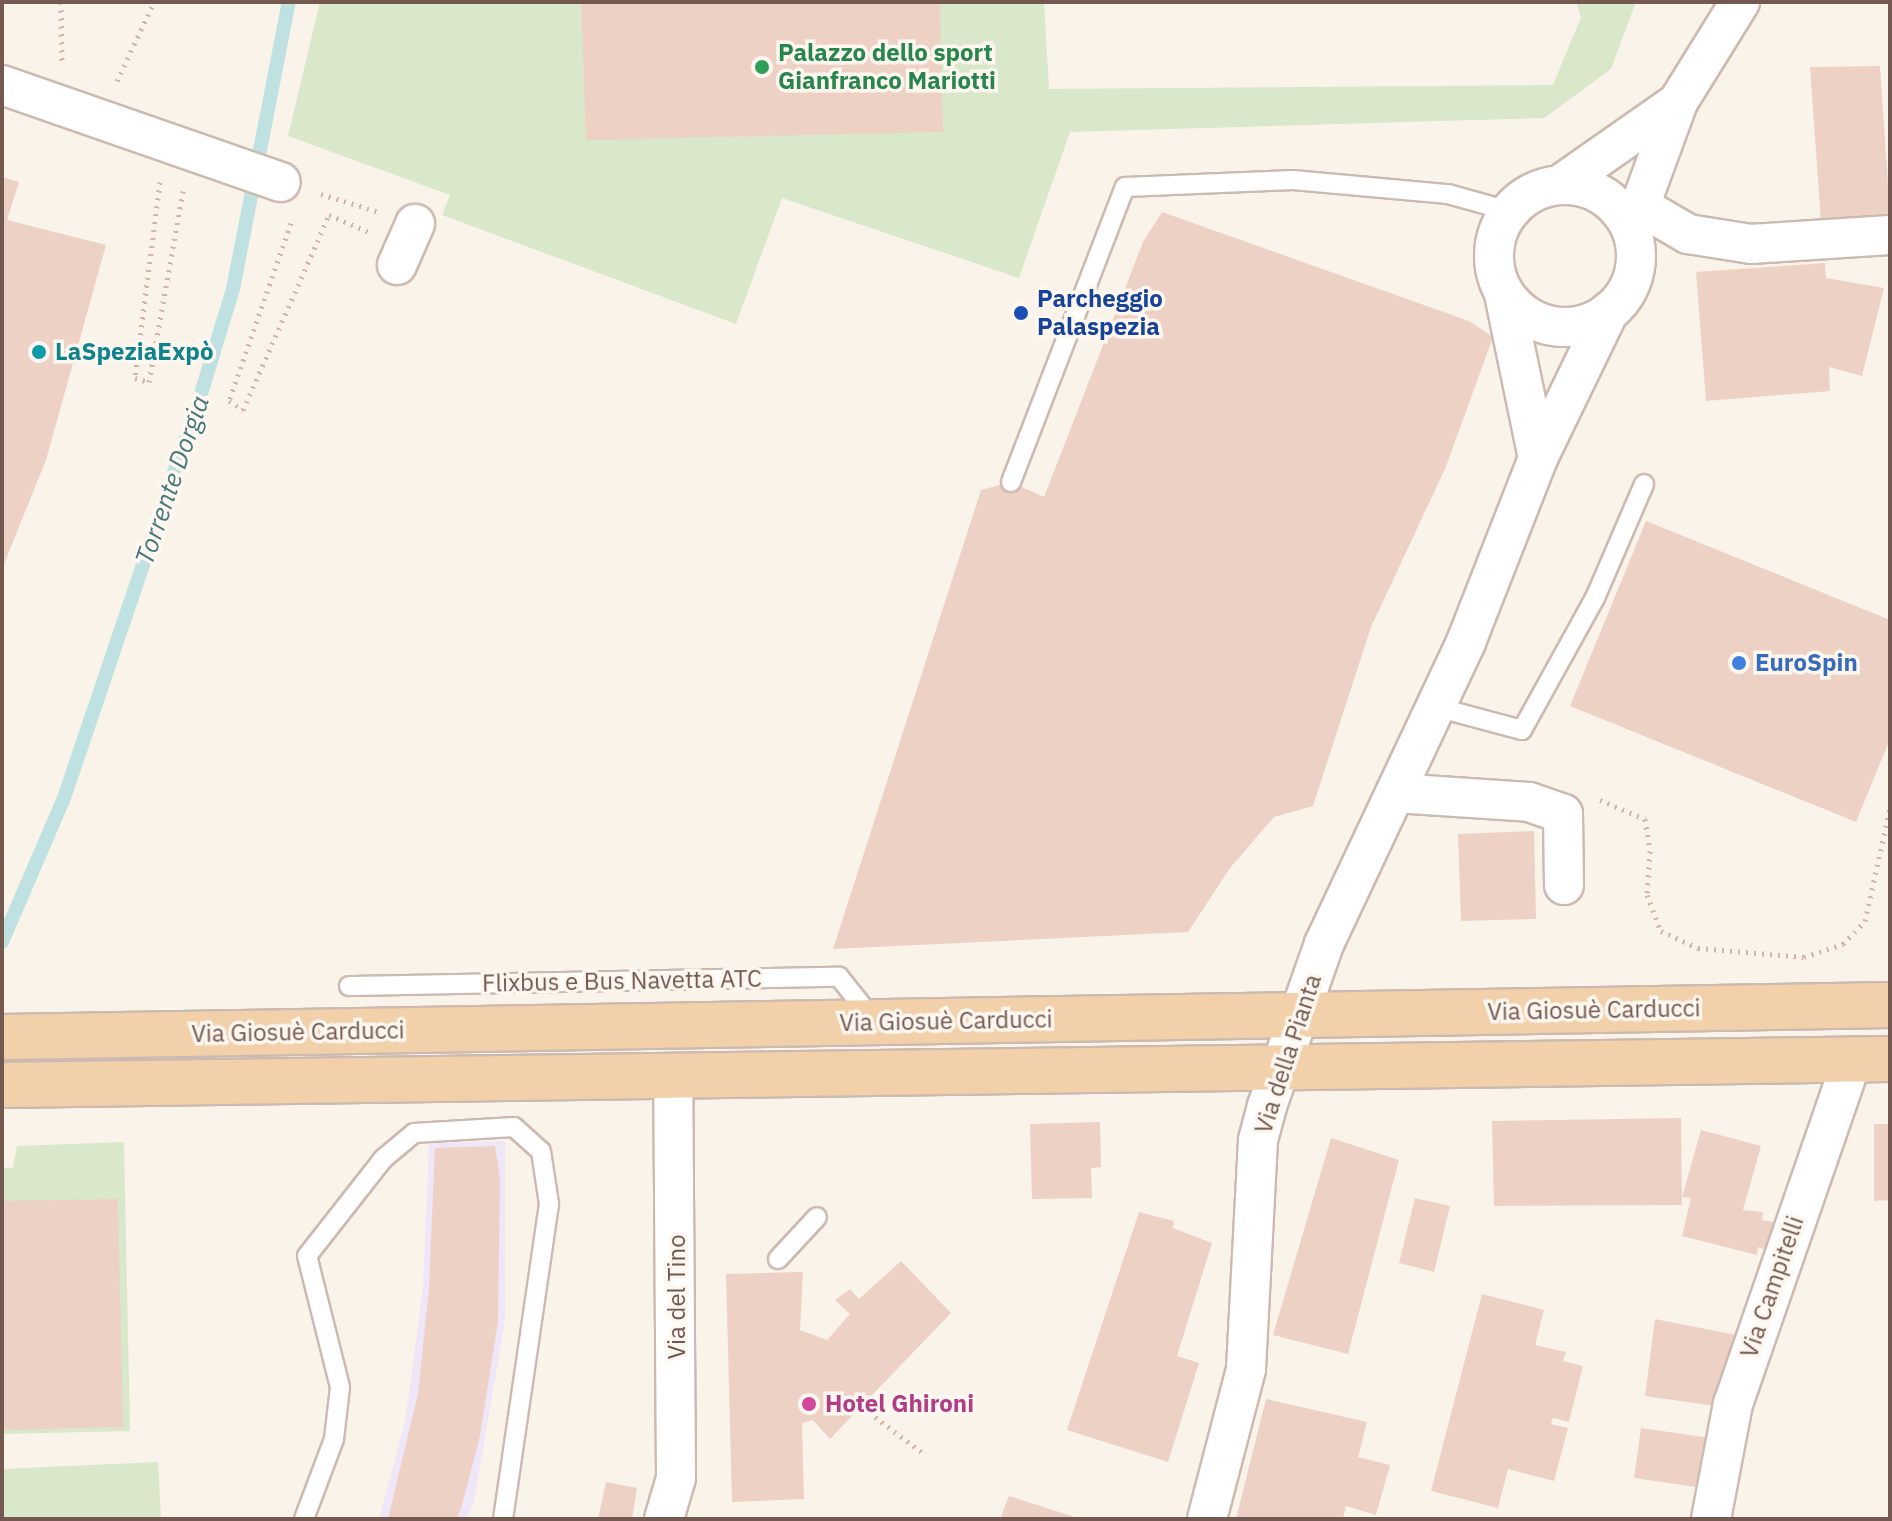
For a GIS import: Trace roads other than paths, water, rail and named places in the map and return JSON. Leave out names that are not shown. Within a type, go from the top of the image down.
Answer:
[{"type":"main road","name":"Via Giosuè Carducci","points":[[2,1037],[1890,1005]]},
{"type":"main road","name":"Via Giosuè Carducci","points":[[20,1085],[673,1073],[1871,1060]]},
{"type":"street","points":[[1504,294],[1521,312],[1553,326],[1589,323],[1609,311],[1634,275],[1636,218],[1678,102],[1740,2]]},
{"type":"street","points":[[2,85],[61,106],[176,158],[230,162],[297,196]]},
{"type":"street","points":[[1538,458],[1493,252],[1509,211],[1524,197],[1561,184],[1678,102]]},
{"type":"street","points":[[1561,184],[1604,196],[1636,218],[1688,234],[1751,244],[1890,235]]},
{"type":"street","points":[[388,250],[415,224]]},
{"type":"street","name":"Via della Pianta","points":[[1207,1519],[1246,1369],[1258,1140],[1299,1014],[1324,944],[1436,707],[1538,458],[1609,311]]},
{"type":"street","points":[[1395,793],[1478,795],[1529,802],[1563,814],[1564,885]]},
{"type":"street","name":"Via Campitelli","points":[[1711,1519],[1733,1404],[1871,1060]]},
{"type":"street","name":"Via del Tino","points":[[664,1519],[676,1478],[673,1073]]},
{"type":"street","points":[[2,1106],[20,1085]]},
{"type":"lane","points":[[1011,482],[1125,187],[1293,180],[1448,194],[1509,211]]},
{"type":"lane","points":[[1436,707],[1522,730],[1595,598],[1644,484]]},
{"type":"lane","name":"Flixbus e Bus Navetta ATC","points":[[349,986],[839,977],[874,1022]]},
{"type":"lane","points":[[304,1519],[334,1439],[340,1387],[307,1256],[383,1159],[414,1133],[514,1127],[541,1151],[549,1204],[503,1519]]},
{"type":"lane","points":[[778,1259],[817,1217]]},
{"type":"waterway","name":"Torrente Dorgia","points":[[2,942],[64,798],[203,387],[233,289],[289,2]]},
{"type":"place","name":"Palazzo dello sport Gianfranco Mariotti","points":[[762,67]]},
{"type":"place","name":"Parcheggio Palaspezia","points":[[1021,313]]},
{"type":"place","name":"LaSpeziaExpò","points":[[39,352]]},
{"type":"place","name":"EuroSpin","points":[[1739,663]]},
{"type":"place","name":"Hotel Ghironi","points":[[809,1404]]}]
